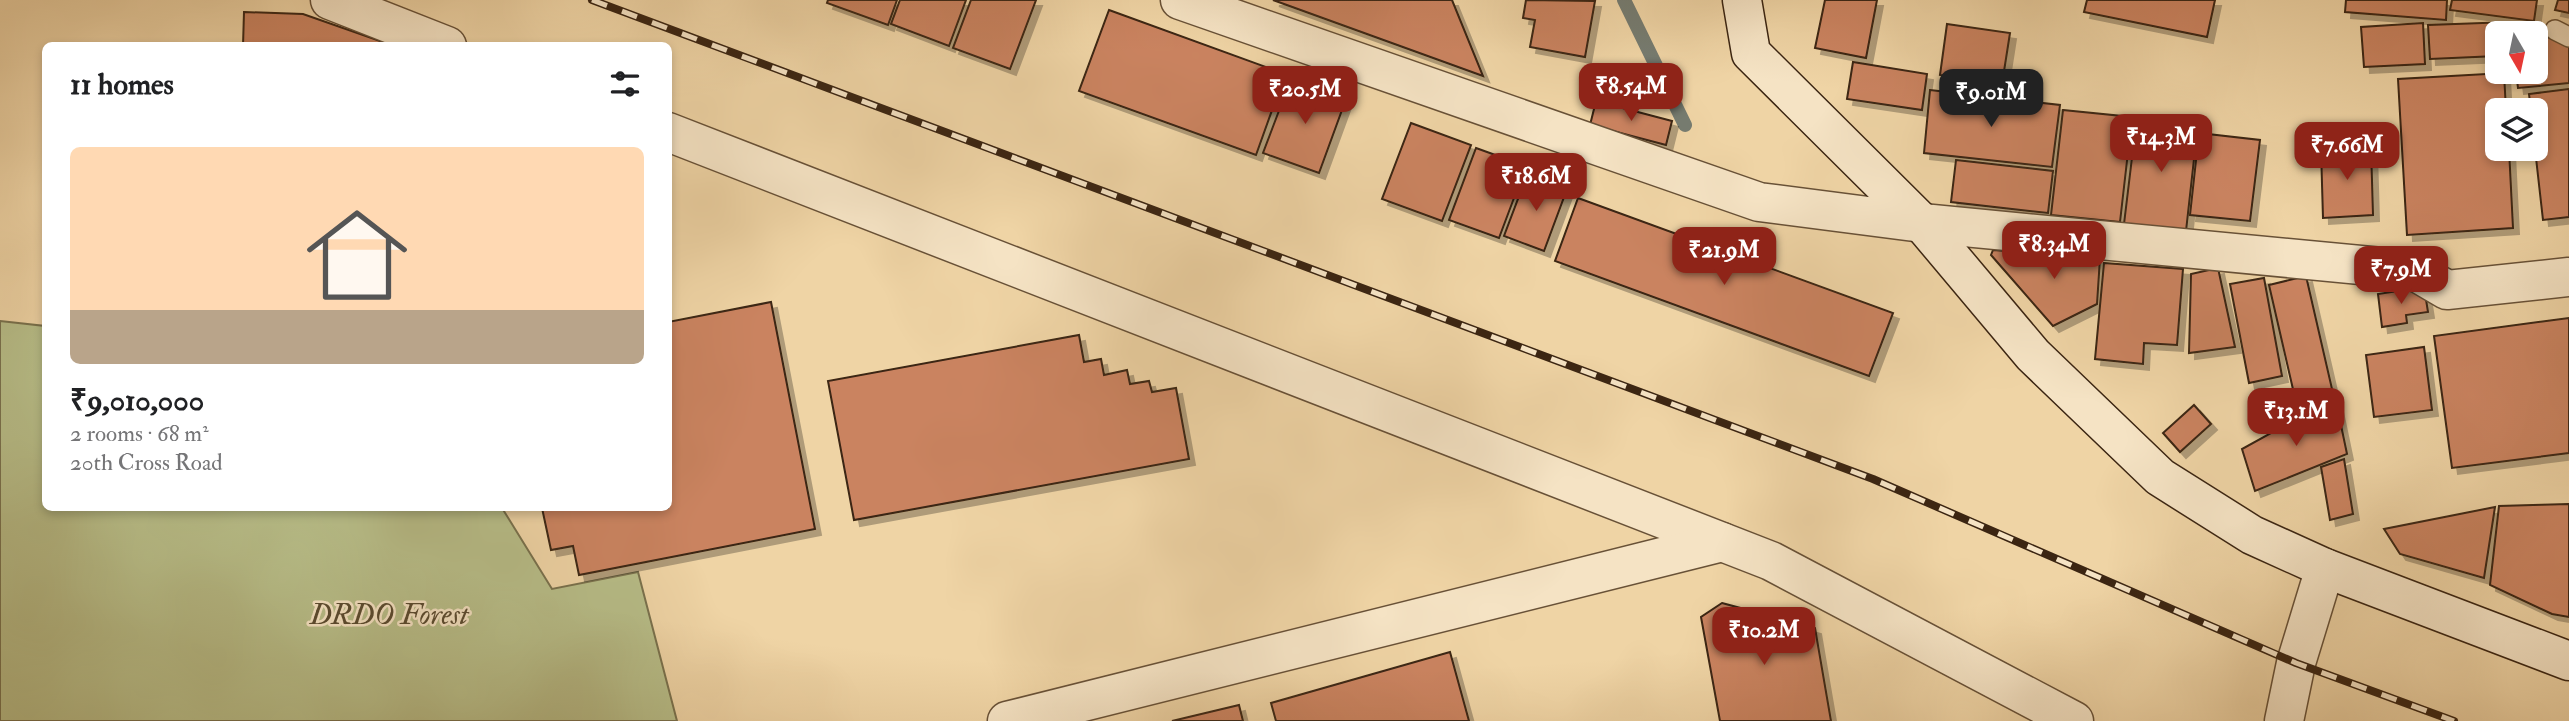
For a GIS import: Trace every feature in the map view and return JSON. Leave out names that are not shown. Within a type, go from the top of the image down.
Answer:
[{"type":"street","points":[[330,0],[437,42]]},
{"type":"street","points":[[1742,0],[1751,53],[1922,223],[2034,355],[2160,477],[2252,535],[2325,568],[2569,661]]},
{"type":"street","points":[[1196,3],[1759,202],[1922,223],[2413,270],[2447,290],[2569,276]]},
{"type":"street","points":[[672,134],[1771,561],[2074,721]]},
{"type":"street","points":[[1007,721],[1722,542]]},
{"type":"street","points":[[2284,721],[2297,663],[2325,568]]},
{"type":"green space","name":"DRDO Forest","points":[[0,321],[42,326],[42,511],[504,511],[552,589],[638,572],[677,721],[0,721]]},
{"type":"building","points":[[828,0],[897,0],[888,25],[827,3]]},
{"type":"building","points":[[900,0],[966,0],[949,46],[891,24]]},
{"type":"building","points":[[971,0],[1036,0],[1010,69],[953,48]]},
{"type":"building","points":[[1273,0],[1452,0],[1483,76]]},
{"type":"building","points":[[1526,0],[1595,1],[1585,57],[1530,47],[1535,20],[1523,18]]},
{"type":"building","points":[[1825,0],[1877,0],[1866,58],[1815,48]]},
{"type":"building","points":[[2087,0],[2215,0],[2207,37],[2084,12]]},
{"type":"building","points":[[2346,0],[2447,0],[2446,20],[2345,12]]},
{"type":"building","points":[[2452,0],[2537,0],[2534,21],[2450,10]]},
{"type":"building","points":[[2558,0],[2569,0],[2569,13],[2555,10]]},
{"type":"building","points":[[1109,10],[1285,74],[1256,155],[1079,91]]},
{"type":"building","points":[[244,12],[303,14],[383,42],[243,42]]},
{"type":"building","points":[[2423,23],[2425,64],[2364,67],[2361,27]]},
{"type":"building","points":[[2485,23],[2485,57],[2430,59],[2428,25]]},
{"type":"building","points":[[1947,24],[2010,33],[2002,84],[1940,75]]},
{"type":"building","points":[[2548,29],[2569,42],[2569,83],[2518,88],[2518,84],[2548,84]]},
{"type":"building","points":[[1853,62],[1927,74],[1922,110],[1847,99]]},
{"type":"building","points":[[2485,74],[2485,84],[2505,84],[2505,98],[2485,98],[2485,161],[2510,161],[2513,228],[2407,235],[2398,79]]},
{"type":"building","points":[[1291,79],[1346,99],[1319,173],[1263,153]]},
{"type":"building","points":[[2569,89],[2569,217],[2543,220],[2536,161],[2548,161],[2548,98],[2530,98],[2529,94]]},
{"type":"building","points":[[1930,90],[2060,105],[2052,167],[1924,153]]},
{"type":"building","points":[[1596,101],[1672,121],[1666,145],[1590,125]]},
{"type":"building","points":[[2063,110],[2132,117],[2120,222],[2051,215]]},
{"type":"building","points":[[2137,116],[2198,123],[2186,231],[2124,224]]},
{"type":"building","points":[[1411,123],[1471,145],[1442,221],[1382,199]]},
{"type":"building","points":[[2199,133],[2260,140],[2250,221],[2190,215]]},
{"type":"building","points":[[2371,147],[2373,215],[2323,218],[2321,149]]},
{"type":"building","points":[[1476,148],[1526,166],[1499,238],[1449,220]]},
{"type":"building","points":[[1956,160],[2053,171],[2048,213],[1951,202]]},
{"type":"building","points":[[1527,175],[1567,189],[1544,251],[1504,236]]},
{"type":"building","points":[[1578,198],[1893,313],[1869,376],[1555,261]]},
{"type":"building","points":[[1993,250],[2100,258],[2097,304],[2053,326],[1991,255]]},
{"type":"building","points":[[2104,263],[2183,269],[2177,345],[2144,343],[2143,364],[2095,359]]},
{"type":"building","points":[[2218,268],[2235,347],[2189,353],[2191,274]]},
{"type":"building","points":[[2306,276],[2335,402],[2298,411],[2269,285]]},
{"type":"building","points":[[2264,278],[2282,376],[2249,383],[2230,284]]},
{"type":"building","points":[[2424,287],[2428,312],[2406,315],[2407,323],[2382,327],[2378,294]]},
{"type":"building","points":[[771,302],[815,529],[579,575],[573,546],[551,550],[543,511],[672,511],[672,321]]},
{"type":"building","points":[[2569,318],[2569,453],[2452,468],[2434,336]]},
{"type":"building","points":[[1079,335],[1084,362],[1101,359],[1104,375],[1127,370],[1130,384],[1149,381],[1152,392],[1176,388],[1189,459],[854,520],[828,381]]},
{"type":"building","points":[[2424,347],[2432,410],[2374,417],[2366,355]]},
{"type":"building","points":[[2194,405],[2211,424],[2180,452],[2163,433]]},
{"type":"building","points":[[2337,406],[2347,454],[2255,491],[2242,449],[2300,417]]},
{"type":"building","points":[[2344,459],[2353,514],[2330,520],[2321,467]]},
{"type":"building","points":[[2569,504],[2569,617],[2552,614],[2490,585],[2499,506]]},
{"type":"building","points":[[2495,507],[2484,578],[2400,554],[2384,529]]},
{"type":"building","points":[[1722,603],[1815,628],[1831,721],[1720,721],[1701,617]]},
{"type":"building","points":[[1450,652],[1469,721],[1276,721],[1271,703]]},
{"type":"building","points":[[1239,705],[1243,721],[1172,721]]},
{"type":"waterway","points":[[1624,0],[1685,125]]},
{"type":"railway","points":[[592,0],[1873,479],[2296,663],[2454,721]]}]
